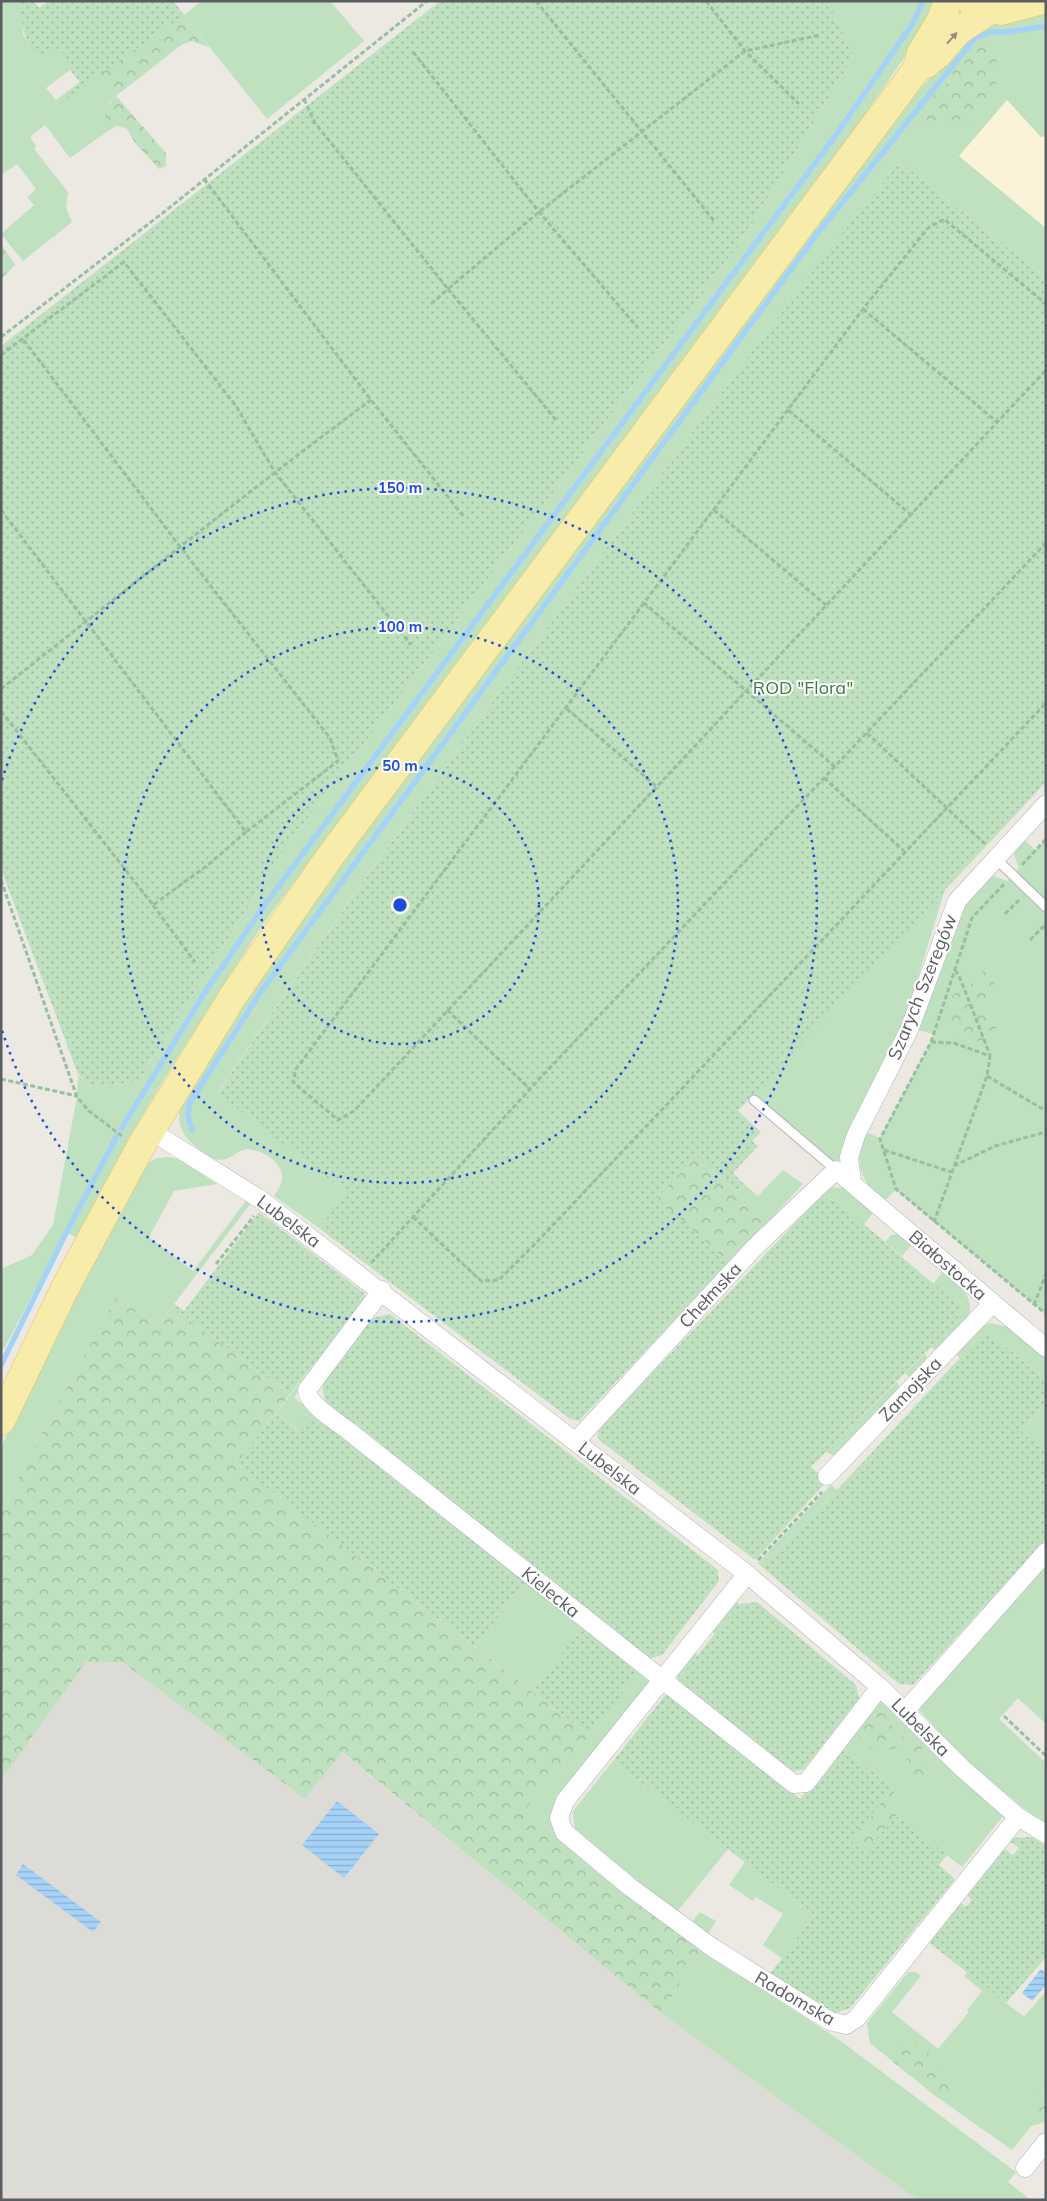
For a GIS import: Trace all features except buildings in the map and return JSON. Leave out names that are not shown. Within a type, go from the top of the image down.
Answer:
[{"type":"main road","points":[[916,70],[921,53],[941,20],[948,1]]},
{"type":"main road","points":[[1,1421],[66,1288],[146,1139],[233,996],[335,850],[916,70],[938,54],[978,6],[1013,10],[1039,1]]},
{"type":"street","name":"Szarych Szeregów","points":[[852,1181],[849,1157],[856,1135],[910,1030],[956,901],[1046,804]]},
{"type":"street","name":"Lubelska","points":[[146,1139],[260,1199],[382,1290],[576,1441],[750,1569],[905,1711],[962,1768],[1018,1817],[1046,1834]]},
{"type":"street","points":[[836,1170],[852,1181]]},
{"type":"street","name":"Chełmska","points":[[576,1441],[754,1248],[836,1170]]},
{"type":"street","name":"Białostocka","points":[[852,1181],[1046,1348]]},
{"type":"street","name":"Kielecka","points":[[382,1290],[307,1390],[310,1399],[661,1680],[777,1772],[799,1786],[806,1783],[880,1688]]},
{"type":"street","name":"Zamojska","points":[[827,1476],[993,1303]]},
{"type":"street","points":[[905,1711],[1046,1552]]},
{"type":"street","points":[[661,1680],[750,1569]]},
{"type":"street","name":"Radomska","points":[[661,1680],[564,1801],[559,1818],[564,1832],[630,1887],[713,1948],[830,2021],[846,2025],[858,2018],[1018,1817]]},
{"type":"street","points":[[1024,2168],[1046,2142]]},
{"type":"lane","points":[[996,857],[1046,906]]},
{"type":"lane","points":[[754,1100],[836,1170]]},
{"type":"path","points":[[1,337],[204,179],[427,1]]},
{"type":"path","points":[[536,1],[715,222]]},
{"type":"path","points":[[706,1],[745,51],[799,104]]},
{"type":"path","points":[[431,304],[538,212],[745,51],[820,35]]},
{"type":"path","points":[[413,52],[538,212],[638,328]]},
{"type":"path","points":[[304,99],[315,123],[556,420]]},
{"type":"path","points":[[204,179],[371,400],[464,517]]},
{"type":"path","points":[[1046,304],[944,219],[928,228],[863,310],[567,709],[296,1069],[294,1082],[338,1120],[354,1112],[447,1010],[1046,370]]},
{"type":"path","points":[[1,355],[124,262],[236,406],[274,472],[411,645]]},
{"type":"path","points":[[863,310],[997,422]]},
{"type":"path","points":[[22,339],[181,548],[330,738],[338,761],[153,905]]},
{"type":"path","points":[[1,688],[181,548],[274,472],[371,400]]},
{"type":"path","points":[[788,410],[910,514]]},
{"type":"path","points":[[1,510],[85,623],[246,832]]},
{"type":"path","points":[[714,510],[826,605]]},
{"type":"path","points":[[362,1275],[413,1216],[530,1089],[1046,543]]},
{"type":"path","points":[[644,603],[835,767]]},
{"type":"path","points":[[413,1216],[482,1281],[499,1280],[1046,703]]},
{"type":"path","points":[[567,709],[657,787]]},
{"type":"path","points":[[1,711],[196,962]]},
{"type":"path","points":[[867,733],[996,857]]},
{"type":"path","points":[[824,778],[904,851]]},
{"type":"path","points":[[1046,839],[972,918],[931,1042],[880,1139],[896,1189],[1046,1314]]},
{"type":"path","points":[[1,880],[78,1096],[89,1111],[146,1139]]},
{"type":"path","points":[[1005,914],[1022,897]]},
{"type":"path","points":[[1030,940],[1046,924]]},
{"type":"path","points":[[934,1222],[987,1076],[990,1056],[958,973],[955,970]]},
{"type":"path","points":[[447,1010],[530,1089]]},
{"type":"path","points":[[931,1042],[954,1043],[990,1056]]},
{"type":"path","points":[[987,1076],[1046,1111]]},
{"type":"path","points":[[1,1079],[78,1096]]},
{"type":"path","points":[[954,1166],[995,1146],[1046,1132]]},
{"type":"path","points":[[884,1150],[951,1172]]},
{"type":"path","points":[[216,1264],[259,1209]]},
{"type":"path","points":[[1034,1305],[1046,1274]]},
{"type":"path","points":[[750,1569],[832,1481],[827,1476]]},
{"type":"path","points":[[1004,1716],[1046,1756]]},
{"type":"shaded area","points":[[1007,99],[1041,137],[1046,136],[1046,253],[946,171]]},
{"type":"shaded area","points":[[86,1662],[122,1662],[305,1799],[341,1752],[661,2013],[918,2200],[1,2200],[1,1780]]},
{"type":"green space","points":[[1,1],[18,1],[23,14],[23,35],[31,44],[40,50],[50,52],[62,49],[70,70],[46,88],[56,100],[54,106],[99,75],[116,96],[109,102],[110,123],[115,126],[70,158],[45,125],[30,137],[36,146],[34,149],[68,192],[66,208],[72,222],[23,261],[1,234],[34,205],[27,197],[36,189],[17,164],[1,175]]},
{"type":"green space","points":[[18,1],[34,1],[39,8],[49,1],[173,1],[184,15],[54,107],[56,100],[80,82],[70,70],[62,50],[43,54],[29,43],[24,31]]},
{"type":"green space","points":[[49,1],[173,1],[209,47],[191,41],[180,46],[116,96],[87,61]]},
{"type":"green space","points":[[201,1],[330,1],[364,41],[267,119],[184,15]]},
{"type":"green space","points":[[440,1],[827,1],[854,56],[739,245],[284,850],[138,1082],[91,1087],[78,1074],[1,869],[1,346]]},
{"type":"green space","points":[[827,1],[937,1],[930,20],[857,126],[261,927],[171,1068],[129,1138],[76,1237],[65,1232],[5,1347],[1,1350],[1,1269],[32,1255],[53,1225],[77,1097],[78,1075],[91,1087],[138,1082],[284,850],[739,245],[854,56]]},
{"type":"green space","points":[[1046,13],[1046,136],[1041,137],[1007,100],[959,156],[1046,228],[1046,278],[900,162],[776,320],[489,707],[324,937],[218,1092],[347,1194],[319,1228],[274,1196],[282,1178],[279,1166],[270,1157],[246,1149],[228,1158],[218,1160],[197,1148],[187,1138],[181,1128],[180,1107],[245,1001],[304,913],[835,199],[915,95],[970,32],[978,26]]},
{"type":"green space","points":[[986,39],[995,43],[998,77],[995,90],[977,109],[970,126],[960,128],[921,123],[917,117],[924,103],[953,79],[954,65],[957,58],[973,44]]},
{"type":"green space","points":[[116,96],[166,153],[166,166],[159,169],[135,143],[127,129],[115,126],[106,120],[105,112],[107,107]]},
{"type":"green space","name":"ROD \"Flora\"","points":[[900,162],[1046,278],[1046,782],[738,1111],[761,1132],[752,1141],[758,1146],[733,1173],[745,1185],[738,1193],[696,1156],[657,1198],[729,1262],[579,1421],[570,1419],[319,1228],[346,1193],[218,1093],[324,937],[544,631],[776,319]]},
{"type":"green space","points":[[1,244],[15,265],[1,279]]},
{"type":"green space","points":[[1023,838],[1035,850],[1046,839],[1046,1314],[896,1190],[883,1202],[864,1178],[859,1162],[863,1131],[880,1138],[931,1042],[933,1034],[915,1029],[959,907],[991,875],[1007,881],[1019,868],[1014,854]]},
{"type":"green space","points":[[946,886],[904,1023],[844,1140],[837,1166],[752,1095]]},
{"type":"green space","points":[[983,971],[989,971],[995,984],[988,1008],[997,1026],[985,1039],[976,1042],[964,1040],[958,1038],[948,1017],[947,1000],[975,982]]},
{"type":"green space","points":[[696,1156],[769,1221],[729,1262],[616,1241]]},
{"type":"green space","points":[[170,1157],[181,1160],[217,1184],[174,1191],[149,1237],[193,1271],[246,1201],[251,1203],[158,1325],[116,1297],[23,1468],[1,1515],[1,1447],[72,1297],[147,1163],[157,1158]]},
{"type":"green space","points":[[783,1170],[803,1184],[769,1221],[738,1193],[745,1185],[758,1196]]},
{"type":"green space","points":[[828,1187],[843,1188],[873,1213],[864,1224],[836,1200],[820,1197]]},
{"type":"green space","points":[[820,1197],[836,1200],[959,1306],[958,1320],[811,1467],[827,1481],[755,1560],[598,1439],[598,1430]]},
{"type":"green space","points":[[259,1212],[364,1293],[366,1299],[290,1394],[172,1307],[174,1304],[184,1311]]},
{"type":"green space","points":[[898,1234],[911,1245],[902,1256],[885,1242],[891,1235]]},
{"type":"green space","points":[[944,1270],[960,1285],[967,1296],[970,1310],[969,1318],[939,1349],[933,1349],[931,1347],[958,1320],[959,1306],[933,1284]]},
{"type":"green space","points":[[116,1297],[158,1325],[172,1307],[290,1394],[237,1464],[589,1735],[525,1810],[702,1950],[661,2013],[342,1752],[305,1799],[122,1662],[86,1662],[1,1780],[1,1515],[23,1468]]},
{"type":"green space","points":[[366,1299],[369,1301],[294,1397],[322,1420],[298,1430],[276,1413]]},
{"type":"green space","points":[[390,1314],[718,1570],[719,1581],[662,1655],[648,1659],[325,1401],[322,1385],[372,1318]]},
{"type":"green space","points":[[990,1323],[1008,1327],[1046,1356],[1046,1380],[986,1330],[960,1358],[955,1353],[979,1327]]},
{"type":"green space","points":[[986,1330],[1046,1380],[1046,1401],[1022,1432],[1046,1453],[1046,1539],[913,1685],[899,1684],[762,1567],[837,1490]]},
{"type":"green space","points":[[925,1354],[928,1361],[912,1376],[908,1376],[905,1373]]},
{"type":"green space","points":[[897,1382],[901,1389],[834,1456],[826,1452]]},
{"type":"green space","points":[[1046,1401],[1046,1453],[1022,1432]]},
{"type":"green space","points":[[276,1413],[297,1430],[307,1419],[322,1420],[526,1582],[475,1647],[236,1464]]},
{"type":"green space","points":[[831,1485],[837,1490],[762,1567],[758,1563]]},
{"type":"green space","points":[[1046,1565],[1046,1724],[1018,1698],[999,1719],[1046,1763],[1046,1826],[970,1765],[919,1710],[920,1705]]},
{"type":"green space","points":[[526,1582],[583,1627],[532,1691],[475,1647]]},
{"type":"green space","points":[[734,1600],[739,1604],[715,1634],[710,1630]]},
{"type":"green space","points":[[757,1602],[856,1685],[859,1699],[803,1770],[788,1771],[686,1687],[684,1672],[739,1604]]},
{"type":"green space","points":[[583,1627],[639,1672],[589,1735],[532,1691]]},
{"type":"green space","points":[[693,1651],[698,1655],[685,1672],[728,1721],[678,1684],[677,1672]]},
{"type":"green space","points":[[639,1672],[653,1684],[559,1802],[564,1841],[525,1810]]},
{"type":"green space","points":[[666,1694],[800,1799],[841,1747],[893,1788],[850,1840],[864,1853],[896,1816],[947,1855],[939,1865],[955,1879],[850,2008],[833,2014],[770,1974],[814,1915],[613,1761]]},
{"type":"green space","points":[[879,1697],[1003,1816],[962,1867],[896,1816],[864,1853],[849,1840],[893,1788],[841,1747]]},
{"type":"green space","points":[[876,1710],[885,1715],[894,1729],[903,1734],[902,1741],[897,1747],[890,1750],[872,1749],[860,1738],[858,1729]]},
{"type":"green space","points":[[915,1740],[922,1745],[921,1757],[930,1766],[929,1772],[922,1781],[916,1779],[909,1771],[907,1761],[909,1744]]},
{"type":"green space","points":[[613,1761],[728,1849],[676,1913],[575,1834],[573,1811]]},
{"type":"green space","points":[[893,1788],[894,1800],[892,1803],[896,1816],[864,1853],[859,1843],[860,1837],[857,1831]]},
{"type":"green space","points":[[1032,1837],[1046,1846],[1046,1957],[1006,2003],[927,1941],[960,1902],[966,1907],[972,1900],[966,1894],[1005,1849],[1013,1855],[1019,1848],[1011,1842],[1013,1838]]},
{"type":"green space","points":[[745,1862],[814,1915],[782,1958],[763,1945],[783,1914],[756,1897],[753,1901],[729,1885]]},
{"type":"green space","points":[[700,1912],[716,1921],[708,1934],[691,1923]]},
{"type":"green space","points":[[702,1950],[838,2039],[1016,2172],[1008,2182],[1031,2200],[918,2200],[661,2013]]},
{"type":"green space","points":[[908,1972],[915,1972],[921,1976],[892,2012],[938,2049],[969,2012],[967,2010],[982,1991],[964,1976],[967,1972],[1024,2017],[1046,1991],[1046,2122],[1031,2126],[1012,2150],[937,2097],[870,2043],[867,2023]]},
{"type":"green space","points":[[911,2041],[925,2049],[950,2076],[955,2085],[950,2093],[937,2097],[891,2060],[893,2048],[901,2042]]},
{"type":"green space","points":[[1046,2084],[1046,2116],[1038,2112],[1036,2093]]},
{"type":"water","points":[[337,1801],[379,1834],[344,1878],[302,1845]]},
{"type":"water","points":[[23,1864],[101,1922],[93,1932],[16,1875]]},
{"type":"water","points":[[1041,1969],[1046,1973],[1046,1985],[1032,2001],[1022,1993]]},
{"type":"waterway","points":[[121,1129],[207,989],[264,906],[836,135],[913,23],[923,1]]},
{"type":"waterway","points":[[192,1130],[188,1116],[189,1104],[260,993],[817,234],[975,38],[991,32],[1008,32],[1046,26]]},
{"type":"waterway","points":[[1,1365],[68,1229],[117,1136]]}]
